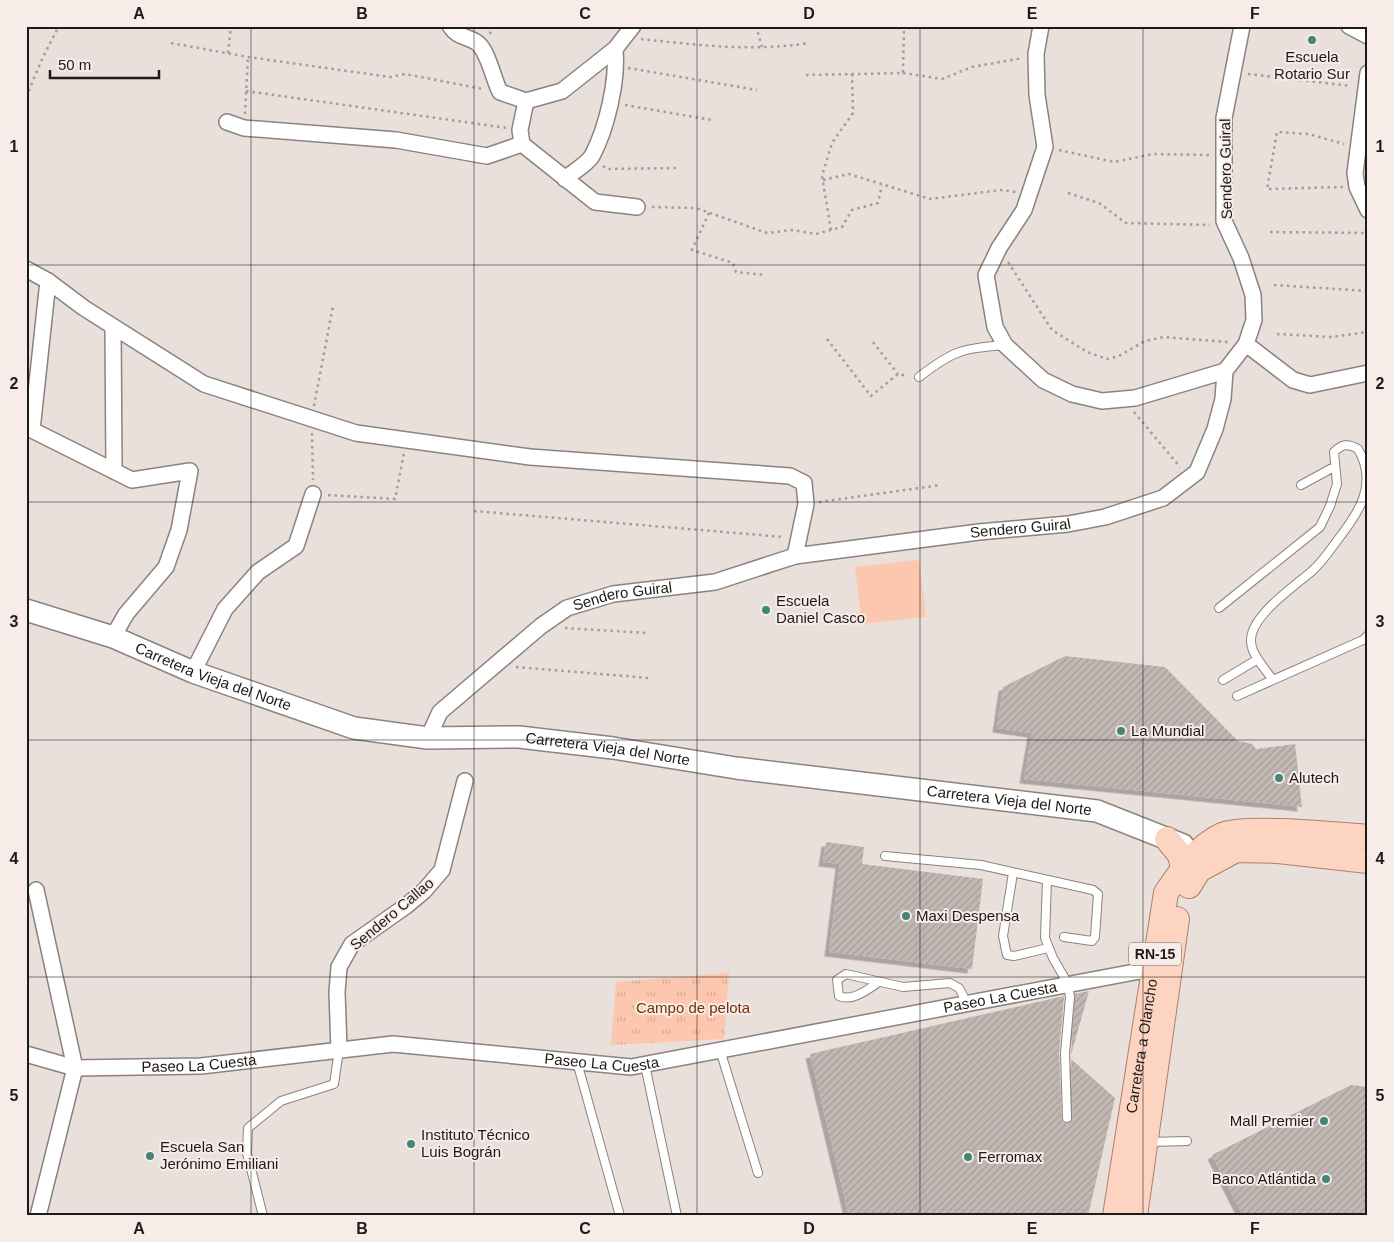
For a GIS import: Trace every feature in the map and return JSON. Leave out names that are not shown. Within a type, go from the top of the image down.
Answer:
[{"type":"main road","name":"Carretera a Olancho","points":[[1136,1216],[1162,967],[1166,893],[1182,868],[1199,851],[1223,834],[1260,831],[1368,837]]},
{"type":"main road","points":[[1168,839],[1180,855],[1182,868]]},
{"type":"main road","name":"Carretera a Olancho","points":[[1115,1216],[1162,967],[1179,901],[1199,870],[1236,850],[1278,851],[1368,860]]},
{"type":"street","points":[[450,26],[462,38],[477,42],[486,53],[492,77],[500,92],[526,101],[562,90],[624,38]]},
{"type":"street","points":[[1041,26],[1036,54],[1038,95],[1045,147],[1024,210],[999,248],[986,274],[995,327],[1005,346],[1043,380],[1072,394],[1102,401],[1135,398],[1225,371]]},
{"type":"street","name":"Sendero Guiral","points":[[428,738],[440,712],[541,626],[567,608],[613,594],[715,582],[795,556],[979,532],[1068,524],[1105,517],[1163,498],[1197,472],[1215,429],[1223,399],[1225,371],[1246,344],[1254,320],[1253,295],[1241,258],[1226,226],[1223,156],[1224,118],[1242,26]]},
{"type":"street","points":[[1350,26],[1368,36]]},
{"type":"street","points":[[566,179],[591,157],[611,102],[624,38]]},
{"type":"street","points":[[1367,80],[1355,173],[1357,187],[1368,210]]},
{"type":"street","points":[[521,137],[526,101]]},
{"type":"street","points":[[227,122],[244,128],[396,140],[487,156],[521,137]]},
{"type":"street","points":[[521,137],[566,179],[595,202],[637,207]]},
{"type":"street","points":[[26,269],[48,281],[113,326],[204,384],[356,433],[530,457],[790,476],[804,483],[806,504],[795,556]]},
{"type":"street","points":[[48,281],[29,428],[132,480],[190,471],[179,530],[166,567],[126,614],[113,637]]},
{"type":"street","points":[[113,326],[114,471]]},
{"type":"street","points":[[1246,344],[1294,380],[1310,385],[1368,373]]},
{"type":"street","points":[[193,672],[225,609],[258,572],[296,546],[313,494]]},
{"type":"street","name":"Carretera Vieja del Norte","points":[[26,610],[113,637],[193,672],[354,728],[428,738],[528,738],[613,748],[736,768],[1097,811],[1199,851]]},
{"type":"street","name":"Sendero Callao","points":[[339,1050],[337,992],[340,967],[352,944],[418,896],[442,870],[465,781]]},
{"type":"street","points":[[36,890],[75,1068],[38,1216]]},
{"type":"street","name":"Paseo La Cuesta","points":[[26,1054],[75,1068],[201,1066],[393,1044],[631,1067],[1162,967]]},
{"type":"lane","points":[[919,377],[948,356],[964,350],[1005,346]]},
{"type":"lane","points":[[1219,608],[1320,527],[1330,506],[1337,484],[1334,452],[1342,445],[1350,445],[1358,449],[1366,477],[1360,509],[1318,565],[1260,618],[1251,634],[1250,642],[1258,659],[1273,680]]},
{"type":"lane","points":[[1301,485],[1334,467]]},
{"type":"lane","points":[[1237,696],[1363,640],[1368,636]]},
{"type":"lane","points":[[1223,680],[1258,659]]},
{"type":"lane","points":[[885,856],[981,865],[1094,890],[1098,894],[1095,937],[1092,941],[1064,937]]},
{"type":"lane","points":[[1012,873],[1003,936],[1007,954],[1014,956],[1048,948]]},
{"type":"lane","points":[[1047,880],[1045,938],[1048,948],[1068,984],[1070,997],[1065,1053],[1067,1118]]},
{"type":"lane","points":[[879,982],[857,996],[845,998],[839,996],[837,988],[838,980],[846,974],[903,987],[950,982],[959,988],[967,1003]]},
{"type":"lane","points":[[263,1216],[247,1153],[248,1128],[281,1101],[334,1084],[339,1050]]},
{"type":"lane","points":[[720,1050],[758,1174]]},
{"type":"lane","points":[[577,1062],[620,1216]]},
{"type":"lane","points":[[645,1064],[677,1216]]},
{"type":"lane","points":[[1145,1142],[1187,1141]]},
{"type":"path","points":[[26,97],[59,26]]},
{"type":"path","points":[[228,53],[231,26]]},
{"type":"path","points":[[756,26],[762,47]]},
{"type":"path","points":[[903,73],[904,26]]},
{"type":"path","points":[[624,38],[713,47],[782,47],[809,43]]},
{"type":"path","points":[[171,43],[248,57],[390,76],[405,74],[500,92]]},
{"type":"path","points":[[806,74],[903,73],[942,80],[972,68],[1013,61],[1036,54]]},
{"type":"path","points":[[244,128],[248,57]]},
{"type":"path","points":[[617,66],[757,90]]},
{"type":"path","points":[[1234,71],[1266,78],[1367,80]]},
{"type":"path","points":[[831,230],[823,180],[832,143],[852,113],[852,74]]},
{"type":"path","points":[[246,91],[521,137]]},
{"type":"path","points":[[611,102],[712,120]]},
{"type":"path","points":[[1357,149],[1308,134],[1277,132],[1268,189],[1357,187]]},
{"type":"path","points":[[1045,147],[1114,162],[1153,154],[1223,156]]},
{"type":"path","points":[[591,157],[607,169],[678,168]]},
{"type":"path","points":[[823,180],[848,174],[930,199],[1001,190],[1030,194]]},
{"type":"path","points":[[637,207],[696,208],[767,232],[792,230],[816,234],[842,227],[852,210],[878,203],[882,185]]},
{"type":"path","points":[[1068,193],[1099,204],[1126,224],[1226,226]]},
{"type":"path","points":[[709,213],[692,250],[733,263],[736,272],[765,275]]},
{"type":"path","points":[[1270,232],[1368,233]]},
{"type":"path","points":[[999,248],[1052,330],[1087,352],[1106,359],[1118,356],[1145,341],[1164,337],[1246,344]]},
{"type":"path","points":[[1274,285],[1368,291]]},
{"type":"path","points":[[333,306],[312,418],[313,494],[395,499],[407,440]]},
{"type":"path","points":[[1277,334],[1331,337],[1368,332]]},
{"type":"path","points":[[827,339],[871,396],[898,374]]},
{"type":"path","points":[[873,342],[898,374],[919,377]]},
{"type":"path","points":[[1122,399],[1157,437],[1189,478]]},
{"type":"path","points":[[806,504],[941,485]]},
{"type":"path","points":[[474,511],[798,538]]},
{"type":"path","points":[[541,626],[647,633]]},
{"type":"path","points":[[495,665],[649,678]]},
{"type":"green space","points":[[919,560],[926,617],[862,624],[855,567]]},
{"type":"green space","name":"Campo de pelota","points":[[729,973],[724,1039],[611,1045],[616,982]]},
{"type":"building","name":"La Mundial","points":[[1065,656],[1165,667],[1238,741],[1252,744],[1256,749],[1295,744],[1302,807],[1024,779],[1032,733],[997,728],[1003,687]]},
{"type":"building","name":"Maxi Despensa","points":[[826,842],[864,847],[862,864],[983,879],[972,969],[829,952],[840,864],[823,862]]},
{"type":"building","points":[[1089,991],[1071,1055],[1075,994]]},
{"type":"building","name":"Ferromax","points":[[1064,996],[1059,1053],[1062,1121],[1068,1124],[1073,1118],[1071,1059],[1115,1098],[1088,1216],[849,1216],[810,1054]]},
{"type":"building","name":"Mall Premier","points":[[1351,1085],[1368,1087],[1368,1216],[1243,1216],[1212,1155]]},
{"type":"place","name":"Escuela Rotario Sur","points":[[1312,40]]},
{"type":"place","name":"Escuela Daniel Casco","points":[[766,610]]},
{"type":"place","name":"La Mundial","points":[[1121,731]]},
{"type":"place","name":"Alutech","points":[[1279,778]]},
{"type":"place","name":"Maxi Despensa","points":[[906,916]]},
{"type":"place","name":"Mall Premier","points":[[1324,1121]]},
{"type":"place","name":"Instituto Técnico Luis Bográn","points":[[411,1144]]},
{"type":"place","name":"Escuela San Jerónimo Emiliani","points":[[150,1156]]},
{"type":"place","name":"Ferromax","points":[[968,1157]]},
{"type":"place","name":"Banco Atlántida","points":[[1326,1179]]}]
